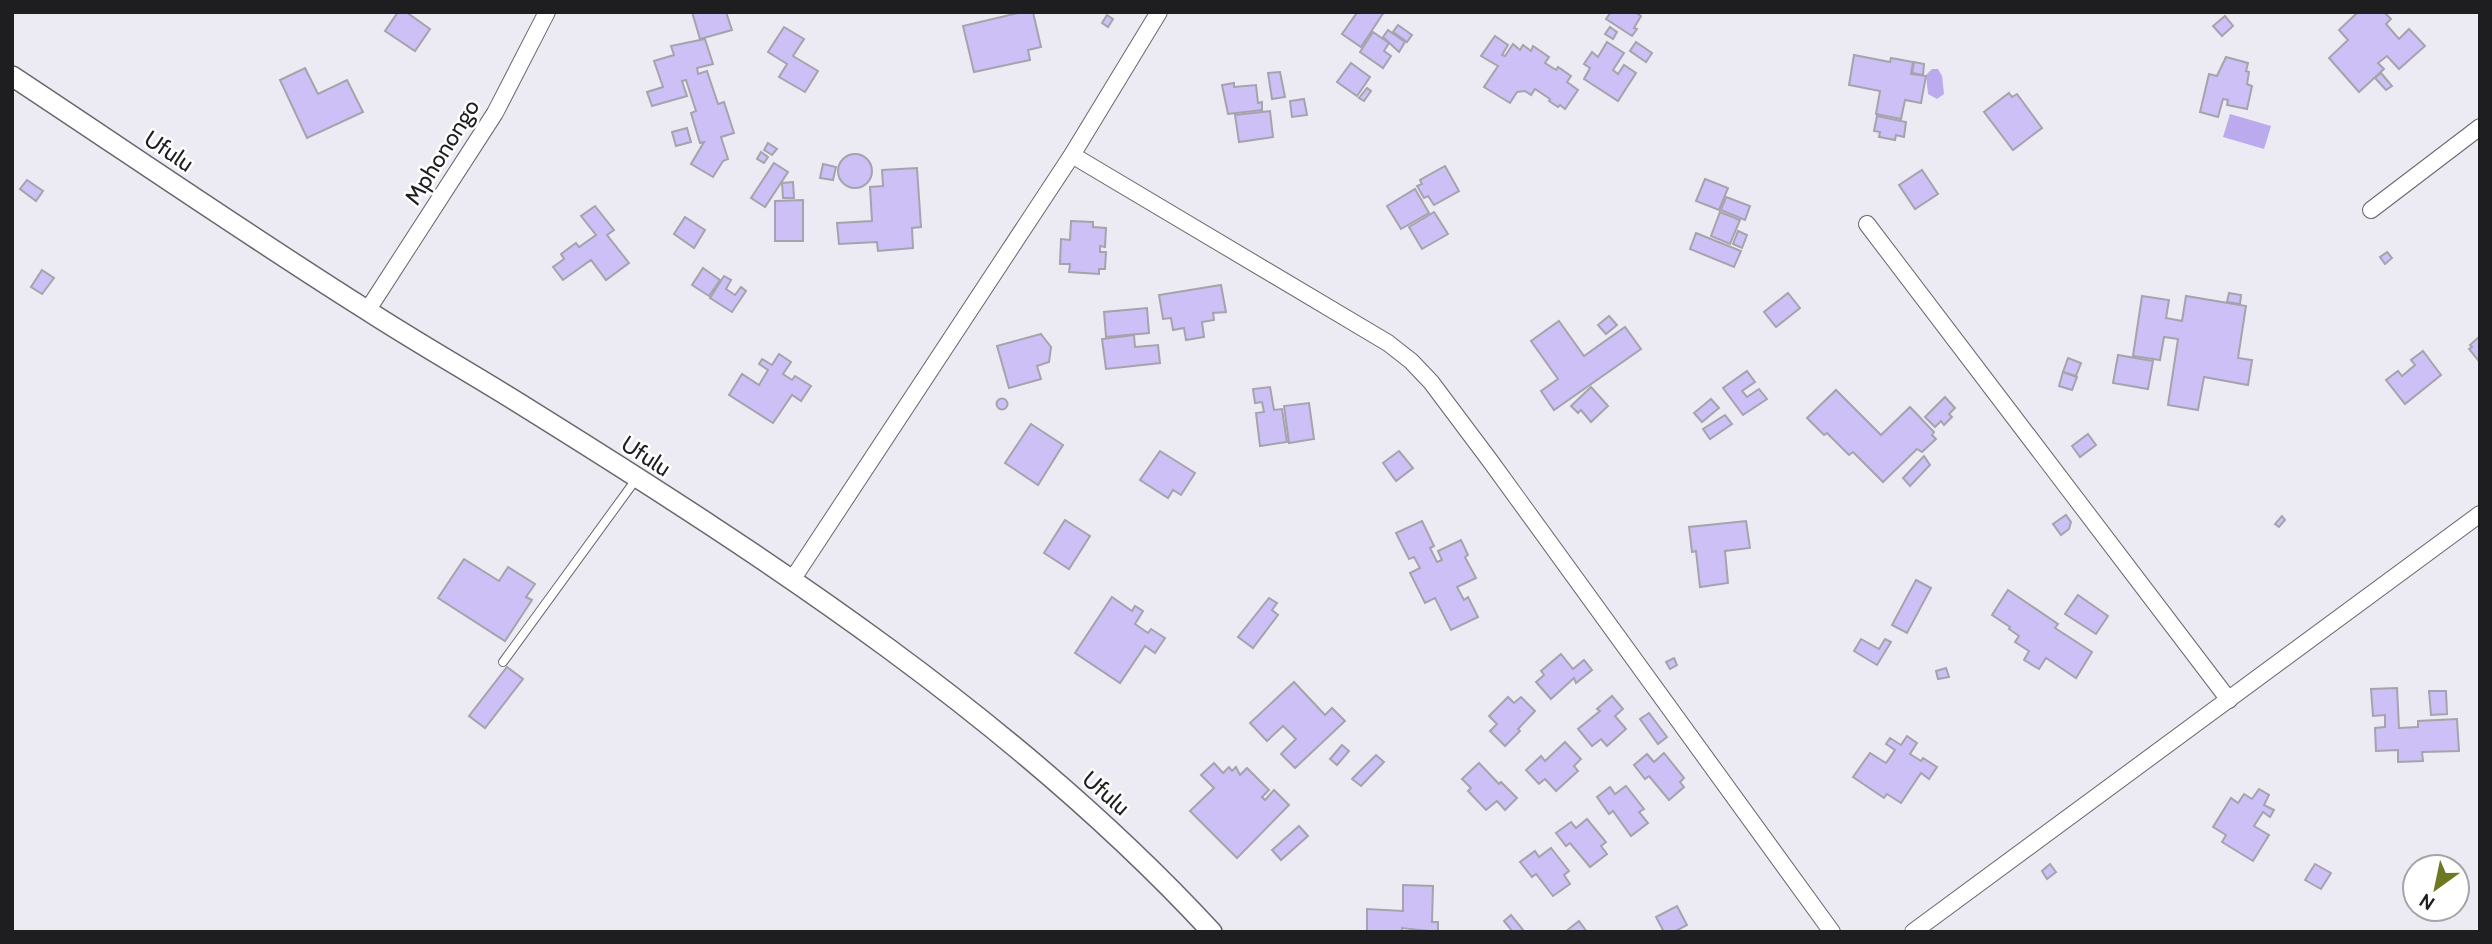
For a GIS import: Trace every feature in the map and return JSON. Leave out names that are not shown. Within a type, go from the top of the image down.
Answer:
[{"type":"street","name":"Mphonongo","points":[[367,311],[495,113],[547,12]]},
{"type":"street","points":[[792,580],[1072,155],[1159,12]]},
{"type":"street","name":"Ufulu","points":[[12,76],[367,311],[532,411],[792,580],[949,693],[1037,765],[1126,844],[1212,932]]},
{"type":"street","points":[[2371,210],[2480,127]]},
{"type":"street","points":[[1072,155],[1388,342],[1411,361],[1431,382],[1491,462],[1832,932]]},
{"type":"street","points":[[1867,224],[2229,700]]},
{"type":"street","points":[[1913,932],[2480,514]]},
{"type":"lane","points":[[503,662],[637,478]]},
{"type":"shaded area","points":[[1932,69],[1938,69],[1942,76],[1944,94],[1937,99],[1928,94],[1926,75]]},
{"type":"shaded area","points":[[2230,114],[2271,126],[2264,149],[2223,137]]},
{"type":"building","points":[[398,12],[406,12],[430,29],[415,51],[385,31]]},
{"type":"building","points":[[692,12],[726,12],[732,30],[700,39]]},
{"type":"building","points":[[1022,12],[1033,12],[1041,47],[1028,50],[1030,60],[974,72],[963,26]]},
{"type":"building","points":[[1353,12],[1384,12],[1361,47],[1342,34],[1356,14]]},
{"type":"building","points":[[1611,12],[1635,12],[1641,16],[1632,36],[1606,19]]},
{"type":"building","points":[[2358,12],[2384,12],[2391,19],[2386,24],[2399,39],[2409,29],[2425,46],[2399,69],[2387,56],[2378,63],[2384,69],[2359,92],[2329,58],[2348,40],[2339,30]]},
{"type":"building","points":[[1107,15],[1113,19],[1108,27],[1102,23]]},
{"type":"building","points":[[2225,16],[2233,26],[2222,36],[2213,26]]},
{"type":"building","points":[[1398,25],[1412,35],[1407,42],[1393,32]]},
{"type":"building","points":[[784,27],[804,39],[793,56],[818,71],[805,92],[779,77],[787,64],[768,52]]},
{"type":"building","points":[[1610,27],[1617,32],[1613,39],[1605,34]]},
{"type":"building","points":[[1388,30],[1405,42],[1399,52],[1383,37]]},
{"type":"building","points":[[1373,32],[1389,43],[1384,51],[1391,56],[1383,68],[1360,52]]},
{"type":"building","points":[[1495,36],[1508,45],[1502,55],[1505,56],[1513,44],[1520,50],[1523,45],[1531,51],[1533,46],[1549,57],[1545,63],[1556,70],[1558,67],[1571,76],[1567,82],[1578,90],[1565,109],[1549,101],[1550,99],[1535,89],[1531,95],[1525,91],[1517,92],[1510,103],[1484,87],[1498,66],[1481,56]]},
{"type":"building","points":[[705,39],[713,64],[697,68],[698,74],[707,71],[718,104],[724,102],[734,133],[721,137],[728,159],[723,161],[713,177],[691,164],[704,142],[700,143],[691,113],[696,111],[686,80],[682,81],[687,96],[652,106],[647,92],[663,87],[654,61],[674,55],[671,46]]},
{"type":"building","points":[[1607,42],[1624,53],[1613,70],[1618,74],[1624,65],[1636,73],[1618,101],[1584,79],[1590,68],[1584,64],[1592,52],[1598,57]]},
{"type":"building","points":[[1636,42],[1652,53],[1646,62],[1630,51]]},
{"type":"building","points":[[1854,55],[1890,62],[1891,58],[1913,62],[1911,74],[1926,76],[1921,103],[1905,100],[1901,119],[1876,114],[1880,91],[1849,85]]},
{"type":"building","points":[[2226,57],[2248,63],[2247,84],[2252,86],[2247,109],[2227,105],[2228,100],[2223,99],[2218,117],[2200,112],[2209,74],[2217,76]]},
{"type":"building","points":[[1914,62],[1924,64],[1923,75],[1912,73]]},
{"type":"building","points":[[1351,63],[1370,77],[1357,96],[1337,82]]},
{"type":"building","points":[[305,68],[318,94],[347,80],[363,112],[307,138],[280,80]]},
{"type":"building","points":[[1280,72],[1285,97],[1272,99],[1268,73]]},
{"type":"building","points":[[2381,73],[2392,86],[2386,90],[2375,78]]},
{"type":"building","points":[[1234,83],[1234,87],[1256,85],[1258,103],[1262,102],[1262,110],[1228,114],[1222,85]]},
{"type":"building","points":[[1367,88],[1371,91],[1364,101],[1359,98]]},
{"type":"building","points":[[2009,93],[2012,97],[2017,94],[2042,128],[2013,150],[1984,112]]},
{"type":"building","points":[[1304,99],[1307,115],[1292,117],[1290,101]]},
{"type":"building","points":[[1270,111],[1273,137],[1239,142],[1235,115]]},
{"type":"building","points":[[1877,116],[1906,122],[1904,137],[1896,135],[1895,140],[1879,137],[1880,132],[1874,131]]},
{"type":"building","points":[[687,128],[691,142],[676,146],[672,132]]},
{"type":"building","points":[[768,143],[777,149],[772,155],[764,150]]},
{"type":"building","points":[[761,152],[768,157],[764,163],[757,159]]},
{"type":"building","points":[[855,154],[867,159],[872,171],[867,183],[855,188],[843,183],[838,171],[843,159]]},
{"type":"building","points":[[774,163],[788,172],[765,207],[751,198]]},
{"type":"building","points":[[823,164],[836,167],[833,180],[820,178]]},
{"type":"building","points":[[1445,166],[1459,191],[1434,205],[1428,196],[1424,198],[1417,186],[1422,184],[1420,180]]},
{"type":"building","points":[[917,168],[921,227],[912,228],[913,248],[878,251],[877,242],[839,244],[837,223],[872,221],[870,187],[883,186],[882,170]]},
{"type":"building","points":[[1922,170],[1938,194],[1915,209],[1899,185]]},
{"type":"building","points":[[1705,179],[1728,188],[1719,210],[1696,201]]},
{"type":"building","points":[[27,180],[43,191],[36,201],[20,189]]},
{"type":"building","points":[[793,182],[794,198],[783,198],[782,183]]},
{"type":"building","points":[[1415,189],[1429,213],[1401,229],[1387,206]]},
{"type":"building","points":[[1726,197],[1750,206],[1745,220],[1721,210]]},
{"type":"building","points":[[803,200],[803,241],[775,241],[775,201]]},
{"type":"building","points":[[595,206],[614,230],[607,235],[629,263],[606,280],[591,260],[563,280],[553,267],[564,259],[561,254],[576,243],[579,247],[596,235],[581,216]]},
{"type":"building","points":[[1434,212],[1448,234],[1422,249],[1409,227]]},
{"type":"building","points":[[1720,212],[1740,220],[1730,244],[1711,236]]},
{"type":"building","points":[[685,217],[705,230],[694,248],[674,234]]},
{"type":"building","points":[[1071,221],[1093,222],[1093,227],[1106,228],[1105,247],[1100,246],[1100,252],[1106,252],[1105,269],[1099,269],[1099,274],[1069,272],[1070,264],[1060,264],[1061,239],[1070,240]]},
{"type":"building","points":[[1738,231],[1747,235],[1742,248],[1733,244]]},
{"type":"building","points":[[1696,233],[1741,251],[1734,267],[1690,249]]},
{"type":"building","points":[[2387,252],[2392,258],[2385,264],[2380,257]]},
{"type":"building","points":[[703,268],[720,280],[709,296],[692,285]]},
{"type":"building","points":[[42,270],[54,278],[42,294],[31,287]]},
{"type":"building","points":[[724,276],[731,280],[726,289],[735,295],[741,287],[746,291],[732,312],[710,298]]},
{"type":"building","points":[[1221,285],[1226,312],[1213,313],[1214,320],[1202,322],[1204,337],[1186,340],[1184,328],[1173,330],[1171,318],[1163,319],[1159,295]]},
{"type":"building","points":[[1788,293],[1800,308],[1776,327],[1764,312]]},
{"type":"building","points":[[2229,293],[2241,295],[2240,304],[2227,302]]},
{"type":"building","points":[[2142,296],[2169,300],[2166,318],[2182,321],[2186,296],[2246,306],[2238,358],[2252,360],[2248,385],[2204,377],[2198,410],[2168,405],[2178,339],[2164,337],[2160,360],[2133,356]]},
{"type":"building","points":[[1147,308],[1149,333],[1106,337],[1104,312]]},
{"type":"building","points":[[1609,316],[1617,325],[1606,334],[1598,325]]},
{"type":"building","points":[[1559,321],[1584,356],[1625,327],[1641,349],[1554,410],[1541,391],[1558,379],[1531,341]]},
{"type":"building","points":[[1041,334],[1051,347],[1049,362],[1037,366],[1041,379],[1009,388],[997,346]]},
{"type":"building","points":[[1134,335],[1135,347],[1158,345],[1160,363],[1106,369],[1102,339]]},
{"type":"building","points":[[2480,336],[2480,358],[2478,360],[2469,349]]},
{"type":"building","points":[[2423,351],[2441,375],[2405,404],[2386,380],[2398,371],[2402,376],[2415,365],[2411,360]]},
{"type":"building","points":[[779,354],[791,362],[783,374],[792,380],[795,376],[811,386],[801,401],[792,395],[773,423],[729,395],[742,374],[759,385],[768,370],[759,364],[762,359],[772,365]]},
{"type":"building","points":[[2118,355],[2153,361],[2148,389],[2113,383]]},
{"type":"building","points":[[2068,358],[2081,363],[2076,376],[2063,372]]},
{"type":"building","points":[[1747,371],[1755,382],[1742,391],[1747,397],[1759,389],[1767,399],[1743,415],[1723,388]]},
{"type":"building","points":[[2063,372],[2077,377],[2072,390],[2059,386]]},
{"type":"building","points":[[1270,387],[1274,410],[1282,409],[1287,442],[1260,446],[1256,413],[1264,412],[1262,402],[1255,403],[1253,389]]},
{"type":"building","points":[[1591,387],[1608,406],[1591,422],[1581,410],[1578,413],[1571,406]]},
{"type":"building","points":[[1836,390],[1881,435],[1910,407],[1934,432],[1932,435],[1936,439],[1922,452],[1917,449],[1883,482],[1853,452],[1849,455],[1807,418]]},
{"type":"building","points":[[1945,397],[1955,408],[1949,414],[1952,417],[1944,425],[1941,421],[1935,427],[1925,417]]},
{"type":"building","points":[[1002,398],[1008,404],[1002,410],[996,404]]},
{"type":"building","points":[[1711,399],[1719,408],[1702,422],[1694,413]]},
{"type":"building","points":[[1309,403],[1314,439],[1289,443],[1284,406]]},
{"type":"building","points":[[1725,415],[1732,424],[1710,439],[1703,429]]},
{"type":"building","points":[[1031,424],[1063,445],[1038,485],[1005,463]]},
{"type":"building","points":[[2088,434],[2096,445],[2080,457],[2072,446]]},
{"type":"building","points":[[1160,451],[1195,473],[1181,495],[1173,490],[1168,498],[1140,480]]},
{"type":"building","points":[[1399,451],[1413,468],[1396,481],[1383,463]]},
{"type":"building","points":[[1924,456],[1930,465],[1910,486],[1903,478]]},
{"type":"building","points":[[2066,515],[2071,522],[2069,529],[2061,535],[2053,524]]},
{"type":"building","points":[[2282,516],[2285,520],[2279,527],[2275,524]]},
{"type":"building","points":[[1065,520],[1090,536],[1069,569],[1044,553]]},
{"type":"building","points":[[1422,521],[1434,546],[1430,548],[1437,562],[1442,560],[1438,551],[1461,540],[1468,555],[1465,557],[1476,578],[1457,587],[1464,600],[1468,597],[1478,617],[1451,630],[1435,598],[1425,603],[1410,573],[1420,568],[1414,557],[1409,559],[1396,533]]},
{"type":"building","points":[[1746,521],[1750,548],[1725,551],[1728,583],[1700,587],[1696,551],[1692,552],[1689,527]]},
{"type":"building","points":[[464,559],[499,581],[508,567],[535,584],[526,597],[532,600],[505,641],[438,598]]},
{"type":"building","points":[[1916,580],[1931,588],[1907,633],[1892,625]]},
{"type":"building","points":[[2008,590],[2058,624],[2055,628],[2092,652],[2076,678],[2046,658],[2039,669],[2024,660],[2029,651],[2015,642],[2019,636],[1992,615]]},
{"type":"building","points":[[2078,595],[2108,616],[2096,634],[2065,614]]},
{"type":"building","points":[[1112,597],[1132,611],[1135,606],[1143,611],[1135,624],[1148,633],[1151,629],[1165,638],[1155,653],[1145,646],[1120,683],[1075,653]]},
{"type":"building","points":[[1269,598],[1277,603],[1272,610],[1278,615],[1253,648],[1238,637]]},
{"type":"building","points":[[1861,639],[1879,649],[1885,639],[1891,642],[1877,665],[1854,651]]},
{"type":"building","points":[[1561,654],[1573,669],[1584,660],[1592,670],[1576,683],[1574,678],[1551,699],[1536,682],[1544,675],[1541,671]]},
{"type":"building","points":[[1674,658],[1677,665],[1670,669],[1666,662]]},
{"type":"building","points":[[507,667],[523,679],[485,728],[469,716]]},
{"type":"building","points":[[1946,668],[1949,677],[1938,679],[1936,671]]},
{"type":"building","points":[[1294,682],[1325,715],[1332,708],[1345,721],[1295,768],[1281,754],[1296,739],[1283,726],[1267,741],[1250,723]]},
{"type":"building","points":[[2397,688],[2399,728],[2418,727],[2418,721],[2457,719],[2459,751],[2422,752],[2423,761],[2398,762],[2398,750],[2376,751],[2375,728],[2385,727],[2385,715],[2373,716],[2371,689]]},
{"type":"building","points":[[2429,691],[2446,691],[2447,714],[2431,715]]},
{"type":"building","points":[[1612,696],[1623,709],[1615,716],[1626,729],[1607,746],[1601,739],[1592,746],[1578,729],[1600,711],[1597,709]]},
{"type":"building","points":[[1508,697],[1514,703],[1521,697],[1535,711],[1505,746],[1490,731],[1497,724],[1489,716]]},
{"type":"building","points":[[1649,713],[1667,737],[1658,744],[1640,719]]},
{"type":"building","points":[[1907,736],[1917,743],[1910,754],[1937,767],[1929,779],[1921,773],[1901,803],[1887,794],[1884,798],[1853,777],[1870,753],[1886,763],[1895,750],[1886,744],[1890,738],[1901,745]]},
{"type":"building","points":[[1565,742],[1581,759],[1574,766],[1578,771],[1556,791],[1545,779],[1539,784],[1526,770],[1541,756],[1545,761]]},
{"type":"building","points":[[1342,745],[1349,751],[1337,765],[1330,759]]},
{"type":"building","points":[[1664,753],[1684,778],[1680,782],[1684,787],[1669,800],[1649,776],[1645,779],[1634,765],[1647,754],[1654,762]]},
{"type":"building","points":[[1376,755],[1384,762],[1361,786],[1352,779]]},
{"type":"building","points":[[1214,763],[1223,773],[1229,767],[1232,771],[1236,767],[1240,775],[1247,768],[1269,790],[1262,797],[1265,800],[1274,790],[1289,805],[1237,858],[1190,811],[1214,788],[1201,775]]},
{"type":"building","points":[[1479,763],[1517,798],[1505,810],[1497,801],[1486,810],[1468,791],[1471,788],[1462,779]]},
{"type":"building","points":[[1626,786],[1644,809],[1639,812],[1648,823],[1631,836],[1613,811],[1609,814],[1597,797],[1610,787],[1615,794]]},
{"type":"building","points":[[2259,789],[2269,795],[2264,805],[2274,810],[2270,817],[2263,812],[2254,826],[2269,835],[2253,861],[2222,842],[2226,835],[2213,827],[2231,798],[2238,803],[2244,794],[2252,799]]},
{"type":"building","points":[[1587,819],[1606,842],[1601,846],[1607,854],[1590,867],[1570,843],[1566,846],[1556,833],[1571,822],[1576,828]]},
{"type":"building","points":[[1299,826],[1308,836],[1281,860],[1272,850]]},
{"type":"building","points":[[1551,848],[1569,871],[1564,875],[1570,884],[1553,896],[1536,874],[1532,877],[1520,862],[1535,851],[1539,857]]},
{"type":"building","points":[[2050,864],[2056,872],[2047,879],[2042,871]]},
{"type":"building","points":[[2315,864],[2331,873],[2321,889],[2305,880]]},
{"type":"building","points":[[1403,885],[1433,886],[1432,922],[1438,922],[1438,932],[1402,928],[1402,932],[1367,932],[1367,909],[1403,911]]},
{"type":"building","points":[[1677,906],[1687,925],[1674,932],[1664,932],[1656,917]]},
{"type":"building","points":[[1511,915],[1524,932],[1513,932],[1504,921]]},
{"type":"building","points":[[1579,921],[1587,932],[1565,932]]}]
